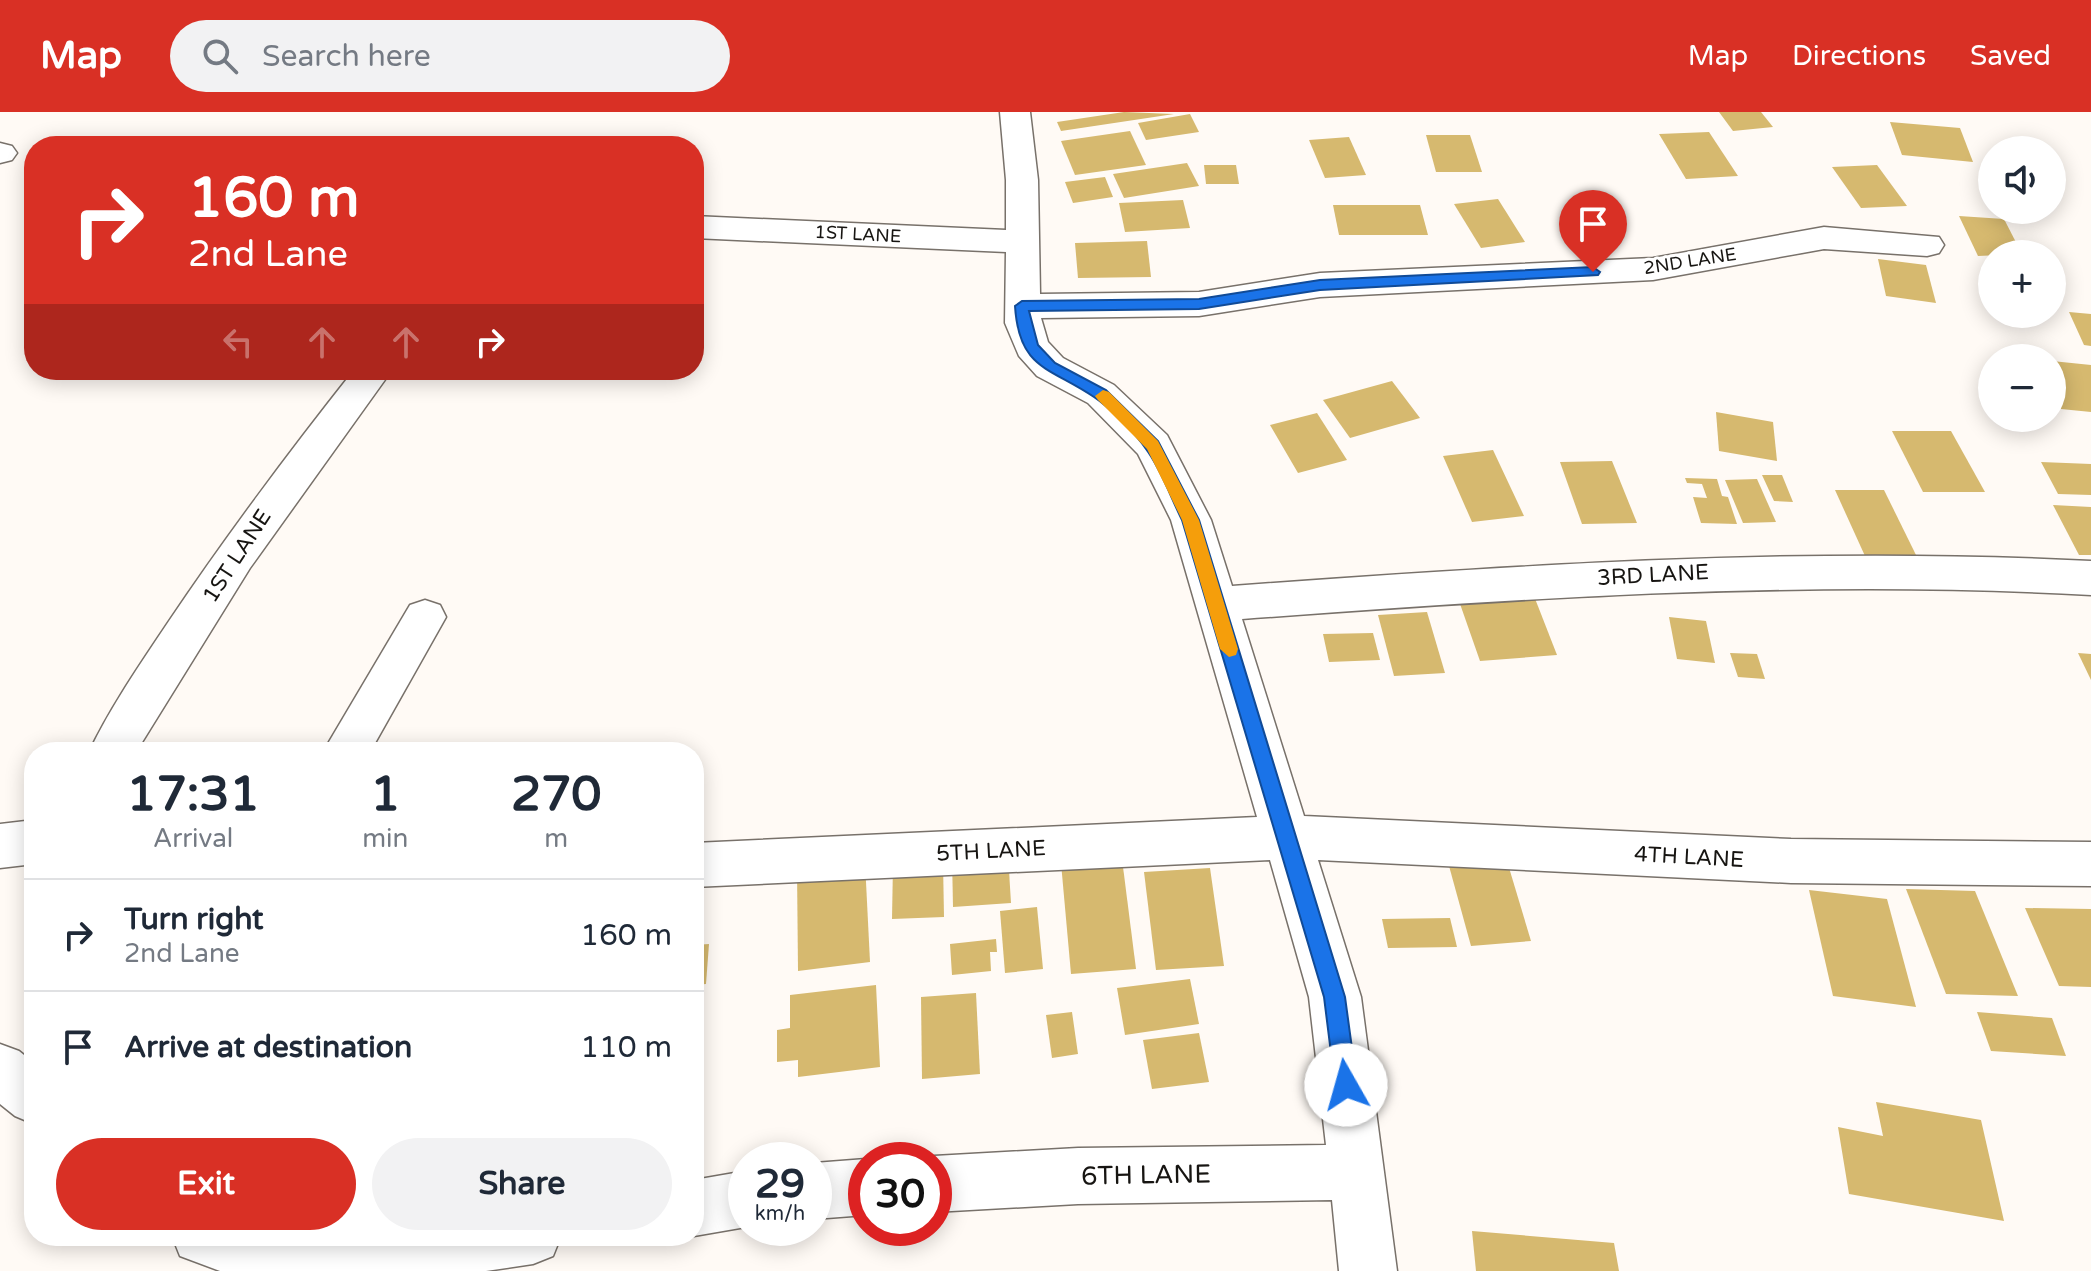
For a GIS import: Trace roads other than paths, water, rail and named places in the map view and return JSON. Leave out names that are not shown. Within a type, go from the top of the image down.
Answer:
[{"type":"street","points":[[1015,112],[1022,180],[1023,323],[1032,347],[1050,367],[1101,394],[1153,445],[1191,520],[1335,997],[1368,1271]]},
{"type":"street","name":"1ST LANE","points":[[704,227],[1022,242]]},
{"type":"street","name":"2ND LANE","points":[[1022,306],[1199,304],[1320,285],[1653,269],[1824,238],[1927,245]]},
{"type":"street","name":"1ST LANE","points":[[118,742],[283,485],[366,380]]},
{"type":"street","name":"3RD LANE","points":[[1215,604],[1619,576],[1828,569],[2091,578]]},
{"type":"street","points":[[352,742],[425,617]]},
{"type":"street","name":"4TH LANE","points":[[1288,837],[1791,861],[2091,864]]},
{"type":"street","name":"5TH LANE","points":[[704,865],[1288,837]]},
{"type":"street","points":[[0,846],[24,843]]},
{"type":"street","points":[[0,1070],[24,1089]]},
{"type":"street","name":"6TH LANE","points":[[952,1183],[1078,1176],[1357,1172]]},
{"type":"street","points":[[704,1206],[728,1202]]},
{"type":"street","points":[[230,1246],[278,1262],[327,1265],[462,1246]]}]
